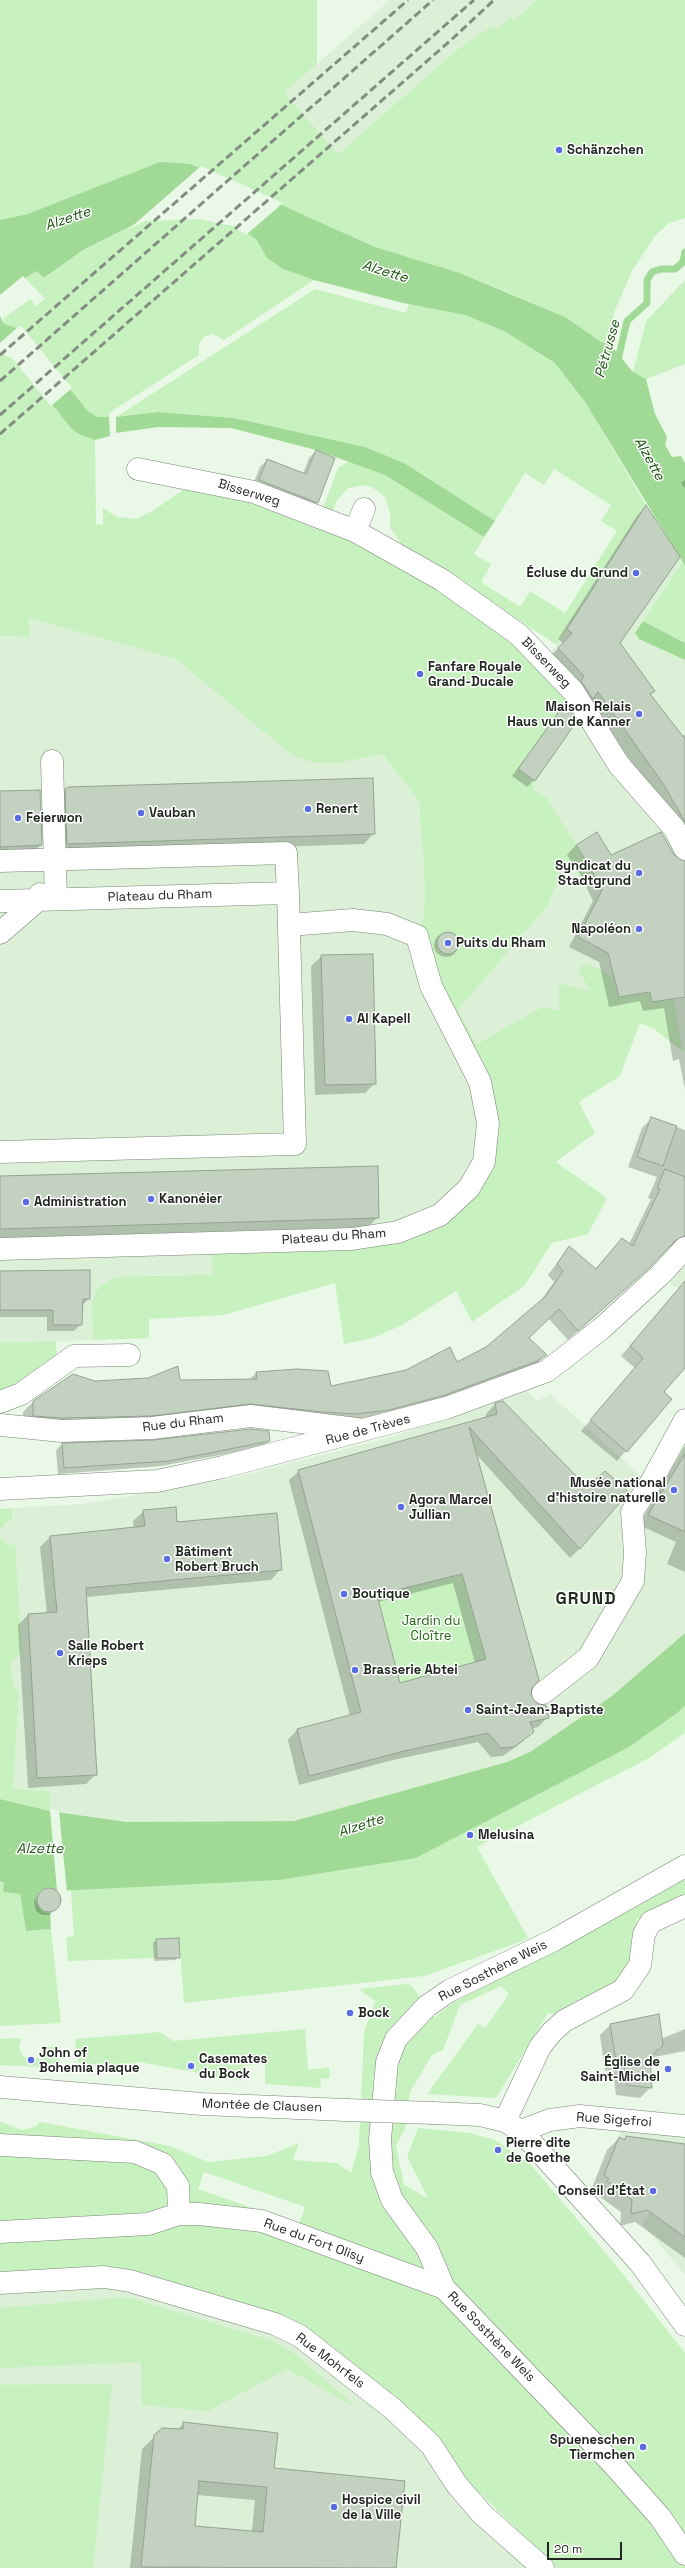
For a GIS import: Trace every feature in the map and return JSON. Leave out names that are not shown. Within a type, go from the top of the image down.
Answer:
[{"type":"street","name":"Bisserweg","points":[[138,469],[201,480],[254,492],[355,531],[442,580],[518,634],[546,661],[573,691],[619,765],[674,828],[685,849]]},
{"type":"street","points":[[355,531],[364,509]]},
{"type":"street","points":[[0,933],[47,900],[55,860],[52,761]]},
{"type":"street","points":[[0,861],[286,853],[295,1144],[0,1152]]},
{"type":"street","name":"Plateau du Rham","points":[[0,901],[288,893]]},
{"type":"street","name":"Plateau du Rham","points":[[0,1249],[352,1239],[398,1232],[440,1215],[469,1188],[484,1162],[488,1123],[480,1082],[432,986],[417,936],[387,924],[353,920],[289,925]]},
{"type":"street","name":"Rue de Trèves","points":[[0,1489],[157,1481],[223,1467],[366,1431],[446,1408],[547,1371],[601,1329],[660,1275],[685,1248]]},
{"type":"street","points":[[0,1402],[21,1394],[74,1356],[129,1355]]},
{"type":"street","name":"Rue du Rham","points":[[0,1425],[62,1432],[152,1428],[251,1416],[366,1431]]},
{"type":"street","points":[[543,1693],[588,1658],[634,1581],[635,1553],[632,1512],[650,1484],[685,1420]]},
{"type":"street","name":"Rue Sosthène Weis","points":[[685,1866],[554,1940],[449,1991],[410,2022],[396,2039],[387,2062],[383,2088],[380,2139],[382,2172],[392,2200],[427,2248],[444,2288],[613,2464],[660,2517],[685,2554]]},
{"type":"street","points":[[685,1906],[651,1922],[644,1934],[640,1965],[623,1990],[564,2021],[552,2032],[540,2047],[513,2126],[640,2263],[685,2325]]},
{"type":"street","name":"Montée de Clausen","points":[[0,2087],[202,2104],[480,2115],[513,2126]]},
{"type":"street","name":"Rue Sigefroi","points":[[513,2126],[580,2116],[685,2126]]},
{"type":"street","points":[[0,2145],[134,2152],[163,2164],[178,2186],[179,2214]]},
{"type":"street","name":"Rue du Fort Olisy","points":[[0,2232],[148,2224],[179,2214],[199,2214],[262,2221],[444,2288]]},
{"type":"street","name":"Rue Mohrfels","points":[[0,2283],[104,2277],[130,2281],[275,2324],[300,2336],[393,2409],[420,2434],[431,2445],[457,2485],[482,2514],[543,2568]]},
{"type":"shaded area","points":[[390,0],[536,0],[514,21],[497,29],[492,26],[458,49],[338,154],[0,343]]},
{"type":"shaded area","points":[[646,505],[682,562],[635,633],[685,660],[685,1051],[683,1052],[674,999],[652,1002],[650,992],[619,997],[591,991],[559,1011],[542,1007],[475,1044],[458,1010],[548,905],[566,863],[602,889],[589,865],[546,797],[532,788],[518,769],[570,696],[546,661]]},
{"type":"shaded area","points":[[29,618],[176,659],[225,698],[338,763],[383,754],[419,801],[425,886],[424,914],[417,936],[488,1123],[469,1188],[398,1232],[210,1244],[213,1274],[153,1275],[92,1303],[93,1340],[0,1343],[0,636],[30,637]]},
{"type":"shaded area","points":[[685,1248],[685,1294],[660,1275]]},
{"type":"shaded area","points":[[526,1390],[538,1401],[550,1394],[650,1484],[685,1420],[685,1633],[612,1696],[530,1752],[507,1762],[294,1821],[127,1822],[50,1811],[50,1791],[13,1789],[19,1693],[13,1686],[11,1661],[15,1546],[7,1545],[0,1537],[1,1527],[12,1521],[12,1508],[81,1504],[229,1479],[387,1438],[488,1405]]},
{"type":"shaded area","name":"Conseil d'État","points":[[625,2119],[685,2126],[685,2275],[643,2224],[650,2212],[645,2208],[638,2212],[634,2210],[633,2201],[607,2181],[609,2179],[604,2175]]},
{"type":"shaded area","points":[[104,2277],[275,2324],[393,2409],[543,2568],[0,2568],[0,2283]]},
{"type":"green space","points":[[0,0],[317,0],[317,64],[284,93],[338,154],[458,49],[492,26],[497,29],[511,17],[514,21],[536,0],[685,0],[685,218],[669,223],[655,236],[632,271],[615,310],[609,343],[603,343],[565,317],[503,290],[460,273],[375,247],[191,164],[28,214],[0,220]]},
{"type":"green space","points":[[199,217],[232,224],[256,239],[267,258],[283,269],[314,280],[224,340],[213,334],[204,337],[199,344],[199,355],[109,413],[109,417],[97,417],[88,411],[21,329],[4,324],[3,319],[30,299],[36,306],[45,299],[25,278],[37,271],[45,278],[83,250],[145,219]]},
{"type":"green space","points":[[685,280],[685,364],[646,379],[633,372],[646,321]]},
{"type":"green space","points":[[315,289],[406,313],[409,304],[465,315],[506,332],[555,362],[585,402],[646,505],[557,645],[401,544],[390,527],[390,513],[385,497],[372,487],[364,485],[348,488],[337,500],[332,513],[322,510],[338,468],[349,461],[385,475],[484,537],[474,554],[491,564],[481,582],[520,607],[530,591],[565,613],[617,531],[601,521],[611,505],[554,469],[544,485],[525,473],[495,521],[404,463],[365,447],[234,418],[158,412],[116,417]]},
{"type":"green space","points":[[0,351],[14,356],[79,434],[95,440],[96,524],[103,525],[103,508],[117,517],[136,519],[151,512],[183,490],[199,491],[250,503],[351,541],[437,588],[514,641],[570,696],[519,769],[535,781],[532,788],[546,797],[589,865],[602,890],[565,864],[548,905],[458,1010],[476,1044],[542,1007],[559,1011],[559,984],[591,991],[578,970],[586,963],[614,977],[619,997],[650,992],[652,1002],[674,999],[683,1052],[654,1029],[640,1023],[620,1076],[579,1102],[595,1133],[556,1162],[607,1198],[588,1234],[552,1243],[524,1286],[472,1322],[456,1291],[402,1325],[373,1338],[344,1344],[335,1283],[224,1315],[149,1319],[149,1338],[93,1340],[92,1303],[97,1290],[106,1282],[118,1277],[213,1274],[210,1244],[398,1232],[469,1188],[488,1123],[417,936],[424,914],[425,886],[419,801],[383,754],[338,763],[315,763],[292,755],[176,659],[29,618],[30,637],[0,636]]},
{"type":"green space","points":[[682,562],[685,566],[685,643],[643,621]]},
{"type":"green space","points":[[56,1341],[57,1369],[0,1402],[0,1343]]},
{"type":"green space","points":[[12,1508],[12,1521],[6,1523],[0,1530],[0,1509]]},
{"type":"green space","points":[[0,1537],[7,1545],[15,1545],[22,1653],[11,1661],[13,1686],[19,1693],[13,1789],[50,1791],[50,1811],[0,1799]]},
{"type":"green space","name":"Jardin du Cloître","points":[[462,1574],[486,1659],[400,1683],[377,1595]]},
{"type":"green space","points":[[685,1706],[685,1733],[649,1758],[477,1847],[528,1938],[520,1942],[424,1976],[184,2003],[179,1938],[156,1939],[157,1958],[68,1961],[66,1937],[74,1936],[71,1890],[280,1880],[416,1858],[629,1747]]},
{"type":"green space","points":[[685,1877],[685,1897],[637,1919],[631,1963],[617,1985],[559,2015],[548,2013],[496,2098],[427,2094],[478,2024],[485,2028],[509,1994],[501,1986],[460,2005],[443,2050],[432,2055],[410,2092],[405,2129],[396,2145],[404,2185],[428,2198],[407,2157],[418,2128],[470,2133],[495,2140],[531,2165],[619,2269],[685,2353],[685,2568],[556,2568],[431,2445],[300,2336],[130,2281],[0,2283],[0,2121],[21,2130],[35,2127],[40,2122],[170,2146],[208,2162],[267,2156],[299,2143],[293,2160],[337,2163],[351,2173],[359,2144],[364,2033],[375,2001],[359,1989],[407,1984],[412,1986],[434,2017],[456,2001]],"holes":[[[204,2172],[305,2207],[299,2224],[198,2189]]]},
{"type":"green space","points":[[0,1881],[20,1894],[26,1931],[51,1929],[61,2023],[0,2026]]},
{"type":"green space","points":[[305,2029],[308,2070],[329,2067],[330,2078],[320,2079],[321,2088],[265,2084],[265,2063],[247,2066],[247,2073],[241,2073],[242,2081],[139,2062],[134,2063],[131,2068],[78,2063],[75,2039],[160,2032],[173,2041]]},
{"type":"green space","points":[[21,2038],[19,2048],[23,2057],[42,2059],[46,2047],[59,2046],[60,2062],[39,2067],[0,2065],[0,2039]]},
{"type":"green space","points":[[127,2297],[270,2340],[290,2350],[358,2408],[287,2369],[208,2411],[142,2405],[141,2362],[0,2368],[0,2308]]},
{"type":"green space","points":[[112,2384],[93,2568],[0,2568],[0,2385]]},
{"type":"water","name":"Alzette","points":[[160,162],[191,164],[375,247],[460,273],[565,317],[603,343],[609,343],[633,372],[646,379],[655,414],[667,437],[665,445],[672,457],[681,456],[685,463],[685,566],[585,402],[555,363],[506,332],[465,315],[403,303],[314,280],[283,269],[267,258],[256,239],[232,224],[199,217],[145,219],[83,250],[44,278],[37,271],[25,278],[23,276],[0,295],[0,220],[28,214]]},
{"type":"water","points":[[0,316],[4,324],[21,329],[88,411],[97,417],[109,417],[110,436],[95,440],[79,434],[71,428],[14,356],[0,351]]},
{"type":"water","points":[[158,412],[234,418],[365,447],[404,463],[495,521],[484,537],[385,475],[316,450],[231,428],[158,427],[116,433],[116,417]]},
{"type":"water","points":[[643,621],[685,643],[685,660],[639,639],[635,633]]},
{"type":"water","name":"Alzette","points":[[685,1633],[685,1706],[677,1713],[629,1747],[416,1858],[280,1880],[57,1891],[46,1888],[40,1891],[36,1901],[42,1911],[50,1913],[51,1929],[26,1931],[20,1894],[3,1892],[4,1883],[0,1881],[0,1799],[50,1811],[127,1822],[294,1821],[507,1762],[530,1752],[612,1696]]},
{"type":"pier","points":[[201,166],[283,203],[246,235],[232,226],[199,219],[145,221],[129,229]]},
{"type":"pier","points":[[19,326],[22,327],[72,388],[51,406],[12,358],[0,353],[0,343]]},
{"type":"pier","points":[[50,1809],[59,1811],[67,1892],[57,1891]]},
{"type":"building","points":[[316,450],[335,458],[318,503],[259,480],[267,459],[306,474]]},
{"type":"building","points":[[646,505],[680,557],[620,643],[655,691],[650,694],[685,739],[685,822],[664,785],[598,692],[593,699],[581,681],[584,676],[558,648],[572,633],[567,629]]},
{"type":"building","points":[[565,703],[577,721],[535,781],[518,769]]},
{"type":"building","points":[[373,778],[375,834],[67,844],[65,789],[68,787]]},
{"type":"building","name":"Feierwon","points":[[40,790],[42,845],[0,847],[0,791]]},
{"type":"building","points":[[597,832],[611,855],[661,832],[674,855],[685,861],[685,997],[652,1002],[650,992],[619,997],[608,953],[578,937],[602,890],[589,865],[576,845]]},
{"type":"building","name":"Puits du Rham","points":[[448,932],[456,935],[459,943],[456,951],[448,954],[440,951],[437,943],[440,935]]},
{"type":"building","name":"Al Kapell","points":[[373,954],[376,1084],[325,1085],[321,955]]},
{"type":"building","points":[[651,1117],[677,1126],[663,1166],[637,1157]]},
{"type":"building","points":[[378,1166],[379,1218],[0,1229],[0,1176]]},
{"type":"building","points":[[665,1169],[685,1177],[685,1236],[676,1240],[651,1266],[578,1331],[559,1309],[529,1338],[547,1355],[537,1361],[442,1396],[389,1410],[355,1414],[250,1404],[151,1416],[62,1418],[33,1416],[33,1401],[73,1374],[95,1381],[148,1378],[178,1366],[180,1380],[257,1379],[256,1372],[297,1369],[328,1371],[331,1386],[406,1370],[450,1347],[457,1362],[486,1347],[546,1296],[563,1271],[557,1264],[569,1246],[596,1269],[622,1238],[633,1246],[660,1189],[657,1188]]},
{"type":"building","points":[[90,1270],[90,1299],[83,1299],[82,1325],[53,1325],[53,1310],[0,1310],[0,1271]]},
{"type":"building","points":[[685,1281],[685,1368],[664,1392],[672,1399],[627,1452],[590,1420],[643,1358],[630,1346]]},
{"type":"building","points":[[503,1401],[587,1487],[605,1471],[629,1492],[580,1549],[469,1427],[539,1680],[532,1688],[531,1695],[538,1704],[546,1705],[549,1718],[530,1722],[534,1732],[514,1747],[501,1748],[488,1733],[404,1751],[309,1776],[297,1729],[361,1712],[298,1470],[497,1414],[495,1403]],"holes":[[[462,1574],[486,1659],[400,1683],[377,1595]]]},
{"type":"building","points":[[251,1429],[269,1431],[270,1441],[169,1461],[64,1468],[62,1443],[153,1440]]},
{"type":"building","name":"Musée national d'histoire naturelle","points":[[685,1454],[685,1532],[648,1515]]},
{"type":"building","points":[[176,1507],[177,1522],[277,1513],[282,1570],[86,1588],[97,1775],[37,1778],[28,1614],[57,1612],[50,1536],[145,1526],[143,1510]]},
{"type":"building","points":[[44,1888],[54,1888],[61,1895],[61,1905],[54,1912],[44,1912],[37,1905],[37,1895]]},
{"type":"building","points":[[179,1938],[180,1958],[157,1958],[156,1939]]},
{"type":"building","points":[[659,2014],[663,2045],[650,2057],[652,2088],[627,2085],[623,2060],[616,2061],[610,2024]]},
{"type":"building","name":"Conseil d'État","points":[[626,2136],[685,2144],[685,2237],[647,2210],[631,2214],[632,2200],[607,2181],[609,2179],[604,2175],[619,2137],[625,2140]]},
{"type":"building","name":"Hospice civil de la Ville","points":[[183,2422],[278,2433],[274,2468],[405,2481],[396,2568],[141,2567],[154,2435],[162,2428],[183,2429]],"holes":[[[199,2481],[267,2487],[263,2532],[195,2526]]]},
{"type":"waterway","name":"Pétrusse","points":[[617,364],[627,321],[647,303],[647,280],[652,272],[661,269],[675,269],[683,262],[685,252]]},
{"type":"railway","points":[[0,355],[408,0]]},
{"type":"railway","points":[[0,381],[433,0]]},
{"type":"railway","points":[[0,415],[474,0]]},
{"type":"railway","points":[[0,434],[450,41],[494,0]]},
{"type":"place","name":"Schänzchen","points":[[559,150]]},
{"type":"place","name":"Écluse du Grund","points":[[636,573]]},
{"type":"place","name":"Fanfare Royale Grand-Ducale","points":[[420,674]]},
{"type":"place","name":"Maison Relais Haus vun de Kanner","points":[[639,714]]},
{"type":"place","name":"Renert","points":[[308,809]]},
{"type":"place","name":"Vauban","points":[[141,813]]},
{"type":"place","name":"Feierwon","points":[[18,818]]},
{"type":"place","name":"Syndicat du Stadtgrund","points":[[639,873]]},
{"type":"place","name":"Napoléon","points":[[639,929]]},
{"type":"place","name":"Puits du Rham","points":[[448,943]]},
{"type":"place","name":"Al Kapell","points":[[349,1019]]},
{"type":"place","name":"Kanonéier","points":[[151,1199]]},
{"type":"place","name":"Administration","points":[[26,1202]]},
{"type":"place","name":"Musée national d'histoire naturelle","points":[[674,1490]]},
{"type":"place","name":"Agora Marcel Jullian","points":[[401,1507]]},
{"type":"place","name":"Bâtiment Robert Bruch","points":[[167,1559]]},
{"type":"place","name":"Boutique","points":[[344,1594]]},
{"type":"place","name":"Salle Robert Krieps","points":[[60,1653]]},
{"type":"place","name":"Brasserie Abtei","points":[[355,1670]]},
{"type":"place","name":"Saint-Jean-Baptiste","points":[[468,1710]]},
{"type":"place","name":"Melusina","points":[[470,1835]]},
{"type":"place","name":"Bock","points":[[350,2013]]},
{"type":"place","name":"John of Bohemia plaque","points":[[31,2060]]},
{"type":"place","name":"Casemates du Bock","points":[[191,2066]]},
{"type":"place","name":"Église de Saint-Michel","points":[[668,2069]]},
{"type":"place","name":"Pierre dite de Goethe","points":[[498,2150]]},
{"type":"place","name":"Conseil d'État","points":[[653,2191]]},
{"type":"place","name":"Spueneschen Tiermchen","points":[[643,2447]]},
{"type":"place","name":"Hospice civil de la Ville","points":[[334,2507]]},
{"type":"district","name":"GRUND","points":[[586,1599]]}]
